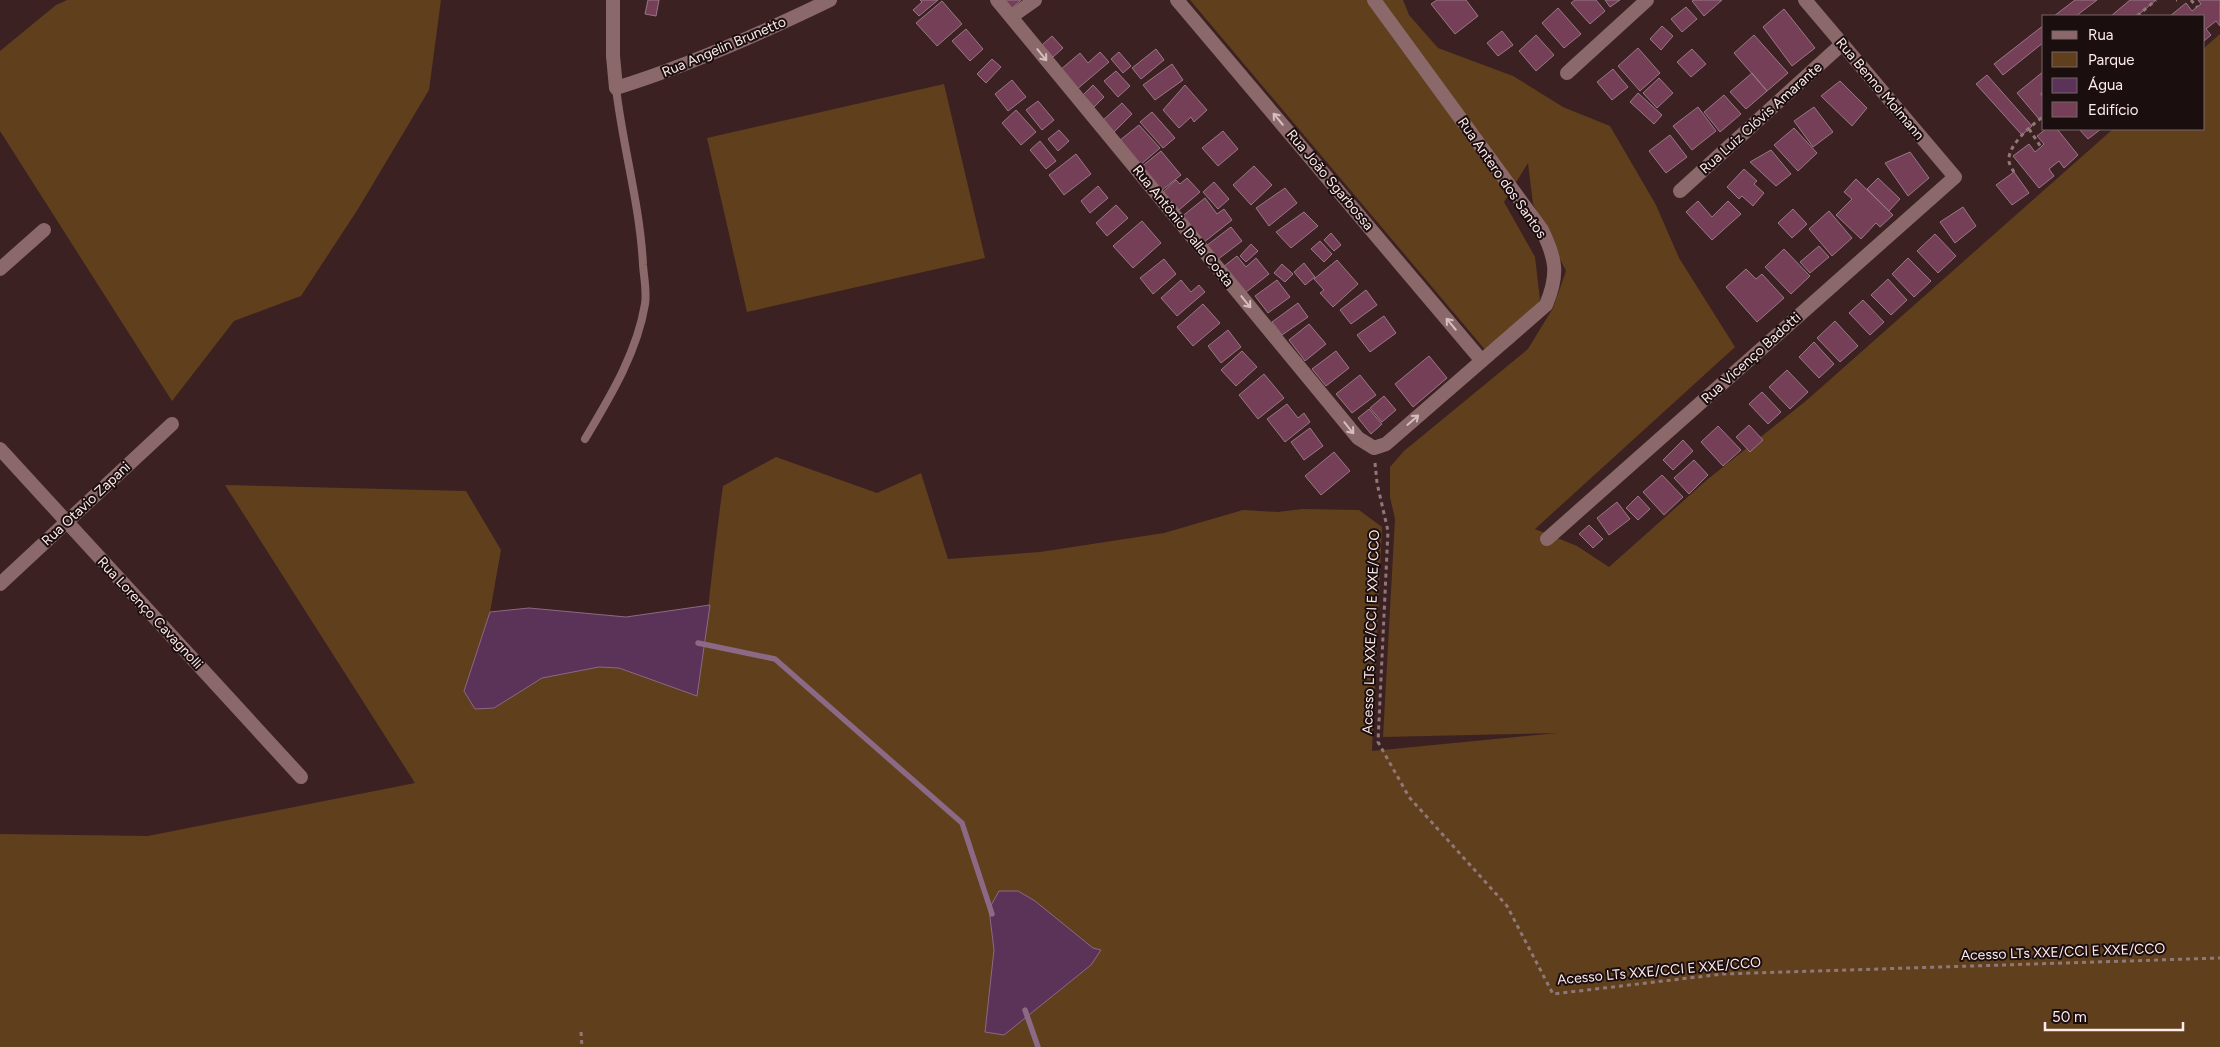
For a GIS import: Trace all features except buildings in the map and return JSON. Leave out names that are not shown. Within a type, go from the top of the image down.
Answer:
[{"type":"street","points":[[613,0],[613,56],[616,88]]},
{"type":"street","name":"Rua Angelin Brunetto","points":[[616,88],[652,78],[762,33],[830,0]]},
{"type":"street","name":"Rua Antônio Dalla Costa","points":[[997,0],[1358,438],[1374,448]]},
{"type":"street","points":[[1012,17],[1035,0]]},
{"type":"street","name":"Rua João Sgarbossa","points":[[1177,0],[1482,361]]},
{"type":"street","name":"Rua Antero dos Santos","points":[[1374,0],[1542,230],[1551,249],[1555,270],[1554,286],[1546,305],[1386,444],[1374,448]]},
{"type":"street","points":[[1567,73],[1647,0]]},
{"type":"street","name":"Rua Benno Molmann","points":[[1805,0],[1955,177]]},
{"type":"street","name":"Rua Luiz Clóvis Amarante","points":[[1680,191],[1842,44]]},
{"type":"street","name":"Rua Vicenço Badotti","points":[[1547,539],[1955,177]]},
{"type":"street","points":[[0,269],[44,230]]},
{"type":"street","name":"Rua Otavio Zapani","points":[[0,584],[172,424]]},
{"type":"street","name":"Rua Lorenço Cavagnolli","points":[[0,448],[301,777]]},
{"type":"lane","points":[[585,439],[620,379],[637,335],[645,302],[641,228],[619,114],[616,88]]},
{"type":"path","points":[[2137,15],[2156,0]]},
{"type":"path","points":[[2191,0],[2197,7]]},
{"type":"path","points":[[2014,172],[2009,161],[2010,151],[2022,135],[2042,118]]},
{"type":"path","points":[[2029,129],[2041,147]]},
{"type":"path","name":"Acesso LTs XXE/CCI E XXE/CCO","points":[[1374,448],[1377,483],[1388,531],[1378,742],[1409,797],[1507,906],[1553,994],[1723,974],[2220,958]]},
{"type":"path","points":[[581,1032],[582,1047]]},
{"type":"green space","points":[[67,0],[441,0],[429,90],[358,209],[301,296],[234,321],[172,401],[0,131],[0,51],[56,5]]},
{"type":"green space","points":[[1190,0],[1403,0],[1409,15],[1438,48],[1513,76],[1563,107],[1610,126],[1656,205],[1679,258],[1735,347],[1535,529],[1577,546],[1609,567],[1708,479],[1807,400],[2112,130],[2205,130],[2205,47],[2220,34],[2220,1047],[0,1047],[0,834],[148,836],[415,783],[225,485],[466,491],[501,550],[490,612],[464,691],[494,707],[542,678],[599,667],[619,668],[697,696],[723,486],[776,457],[877,493],[921,473],[948,559],[1040,552],[1164,533],[1243,510],[1278,512],[1302,509],[1359,510],[1382,527],[1372,751],[1558,733],[1383,737],[1395,519],[1390,497],[1390,467],[1404,451],[1528,349],[1553,308],[1566,271],[1533,204],[1528,163],[1504,202],[1535,257],[1540,300],[1515,342],[1492,358]]},
{"type":"green space","points":[[944,84],[985,258],[747,312],[707,138]]},
{"type":"water","points":[[710,605],[697,696],[619,668],[599,667],[542,678],[494,708],[475,709],[464,691],[490,612],[529,608],[626,617]]},
{"type":"water","points":[[999,891],[1018,891],[1035,901],[1093,948],[1101,950],[1091,965],[1004,1035],[985,1032],[994,950],[989,909]]},
{"type":"waterway","points":[[698,643],[775,659],[962,823],[992,914]]},
{"type":"waterway","points":[[1025,1010],[1038,1047]]}]
